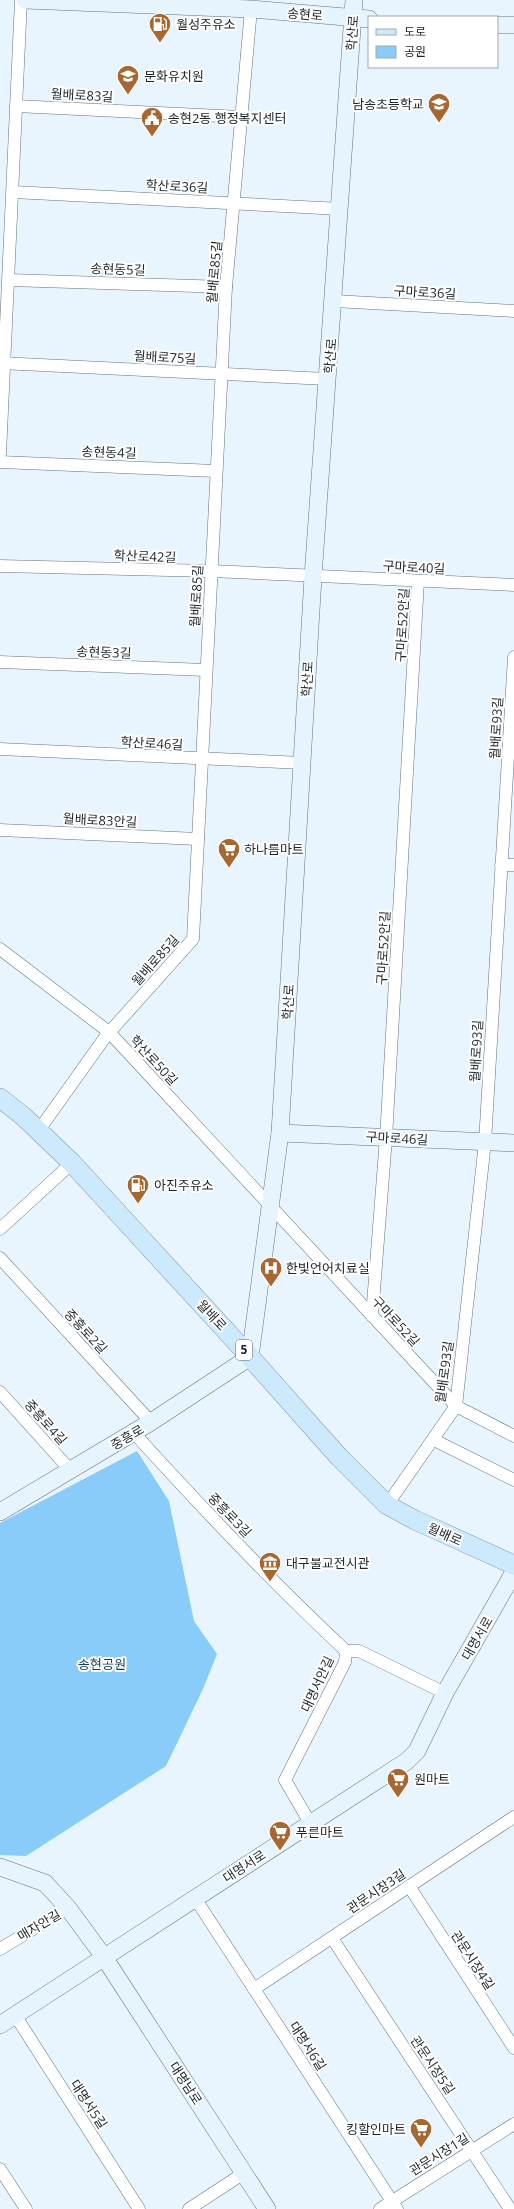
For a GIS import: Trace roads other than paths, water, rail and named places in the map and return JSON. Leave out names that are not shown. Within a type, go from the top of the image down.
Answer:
[{"type":"main road","name":"송현로","points":[[24,0],[251,10],[361,18]]},
{"type":"main road","name":"학산로","points":[[250,1357],[280,1133],[313,577],[341,209],[361,18],[354,0]]},
{"type":"main road","points":[[498,25],[514,26]]},
{"type":"main road","name":"월배로","points":[[0,1098],[38,1130],[72,1163],[250,1357],[339,1457],[387,1505],[415,1520],[514,1565]]},
{"type":"main road","name":"구마로46길","points":[[280,1133],[514,1143]]},
{"type":"main road","name":"중흥로","points":[[0,1512],[151,1422],[250,1357]]},
{"type":"main road","name":"대명서로","points":[[0,2025],[407,1761],[417,1751],[445,1694],[514,1572]]},
{"type":"main road","points":[[0,1867],[45,1883],[68,1908]]},
{"type":"main road","name":"매자안길","points":[[68,1908],[104,1957]]},
{"type":"main road","name":"대명남로","points":[[104,1957],[267,2209]]},
{"type":"street","points":[[0,454],[3,363],[9,280],[21,0]]},
{"type":"street","name":"월배로85길","points":[[38,1130],[109,1032],[193,939],[220,374],[226,287],[251,10]]},
{"type":"street","name":"월배로83길","points":[[16,106],[241,117]]},
{"type":"street","name":"학산로36길","points":[[13,192],[341,209]]},
{"type":"street","name":"송현동5길","points":[[9,280],[226,287]]},
{"type":"street","name":"구마로36길","points":[[334,301],[514,311]]},
{"type":"street","name":"월배로75길","points":[[3,363],[328,379]]},
{"type":"street","name":"송현동4길","points":[[0,462],[216,471]]},
{"type":"street","name":"학산로42길","points":[[0,566],[211,572],[313,577]]},
{"type":"street","name":"구마로40길","points":[[313,577],[514,585]]},
{"type":"street","name":"구마로52안길","points":[[372,1316],[386,1138],[418,581]]},
{"type":"street","name":"월배로93길","points":[[387,1505],[434,1440],[456,1406],[485,1142],[514,657]]},
{"type":"street","name":"송현동3길","points":[[0,662],[206,670]]},
{"type":"street","name":"학산로46길","points":[[0,749],[302,763]]},
{"type":"street","name":"월배로83안길","points":[[0,830],[198,839]]},
{"type":"street","points":[[502,865],[514,865]]},
{"type":"street","name":"학산로50길","points":[[0,949],[109,1032],[271,1207]]},
{"type":"street","points":[[0,1229],[72,1163]]},
{"type":"street","name":"구마로52길","points":[[271,1207],[456,1406],[514,1436]]},
{"type":"street","name":"중흥로2길","points":[[0,1258],[151,1422]]},
{"type":"street","name":"중흥로4길","points":[[0,1392],[71,1471]]},
{"type":"street","name":"중흥로3길","points":[[134,1432],[179,1483],[308,1616],[346,1651]]},
{"type":"street","points":[[434,1440],[514,1480]]},
{"type":"street","name":"대명서안길","points":[[310,1823],[285,1780],[345,1662],[346,1651],[359,1651],[445,1694]]},
{"type":"street","name":"관문시장3길","points":[[254,1989],[514,1817]]},
{"type":"street","name":"관문시장4길","points":[[409,1886],[514,2048]]},
{"type":"street","name":"대명서6길","points":[[196,1898],[394,2205]]},
{"type":"street","name":"매자안길","points":[[0,1949],[68,1908]]},
{"type":"street","name":"관문시장5길","points":[[332,1938],[510,2209]]},
{"type":"street","name":"대명서5길","points":[[15,2015],[139,2209]]},
{"type":"street","name":"관문시장1길","points":[[380,2209],[394,2205],[472,2150],[514,2124]]},
{"type":"street","points":[[0,2169],[26,2209]]},
{"type":"street","points":[[189,2209],[244,2173]]},
{"type":"place","name":"월성주유소","points":[[160,44]]},
{"type":"place","name":"문화유치원","points":[[128,96]]},
{"type":"place","name":"남송초등학교","points":[[439,124]]},
{"type":"place","name":"송현2동 행정복지센터","points":[[152,138]]},
{"type":"place","name":"하나름마트","points":[[229,868]]},
{"type":"place","name":"아진주유소","points":[[138,1204]]},
{"type":"place","name":"한빛언어치료실","points":[[271,1288]]},
{"type":"place","name":"대구불교전시관","points":[[270,1582]]},
{"type":"place","name":"원마트","points":[[398,1798]]},
{"type":"place","name":"푸른마트","points":[[280,1852]]},
{"type":"place","name":"킹할인마트","points":[[421,2148]]},
{"type":"park label","name":"송현공원","points":[[102,1664]]}]
